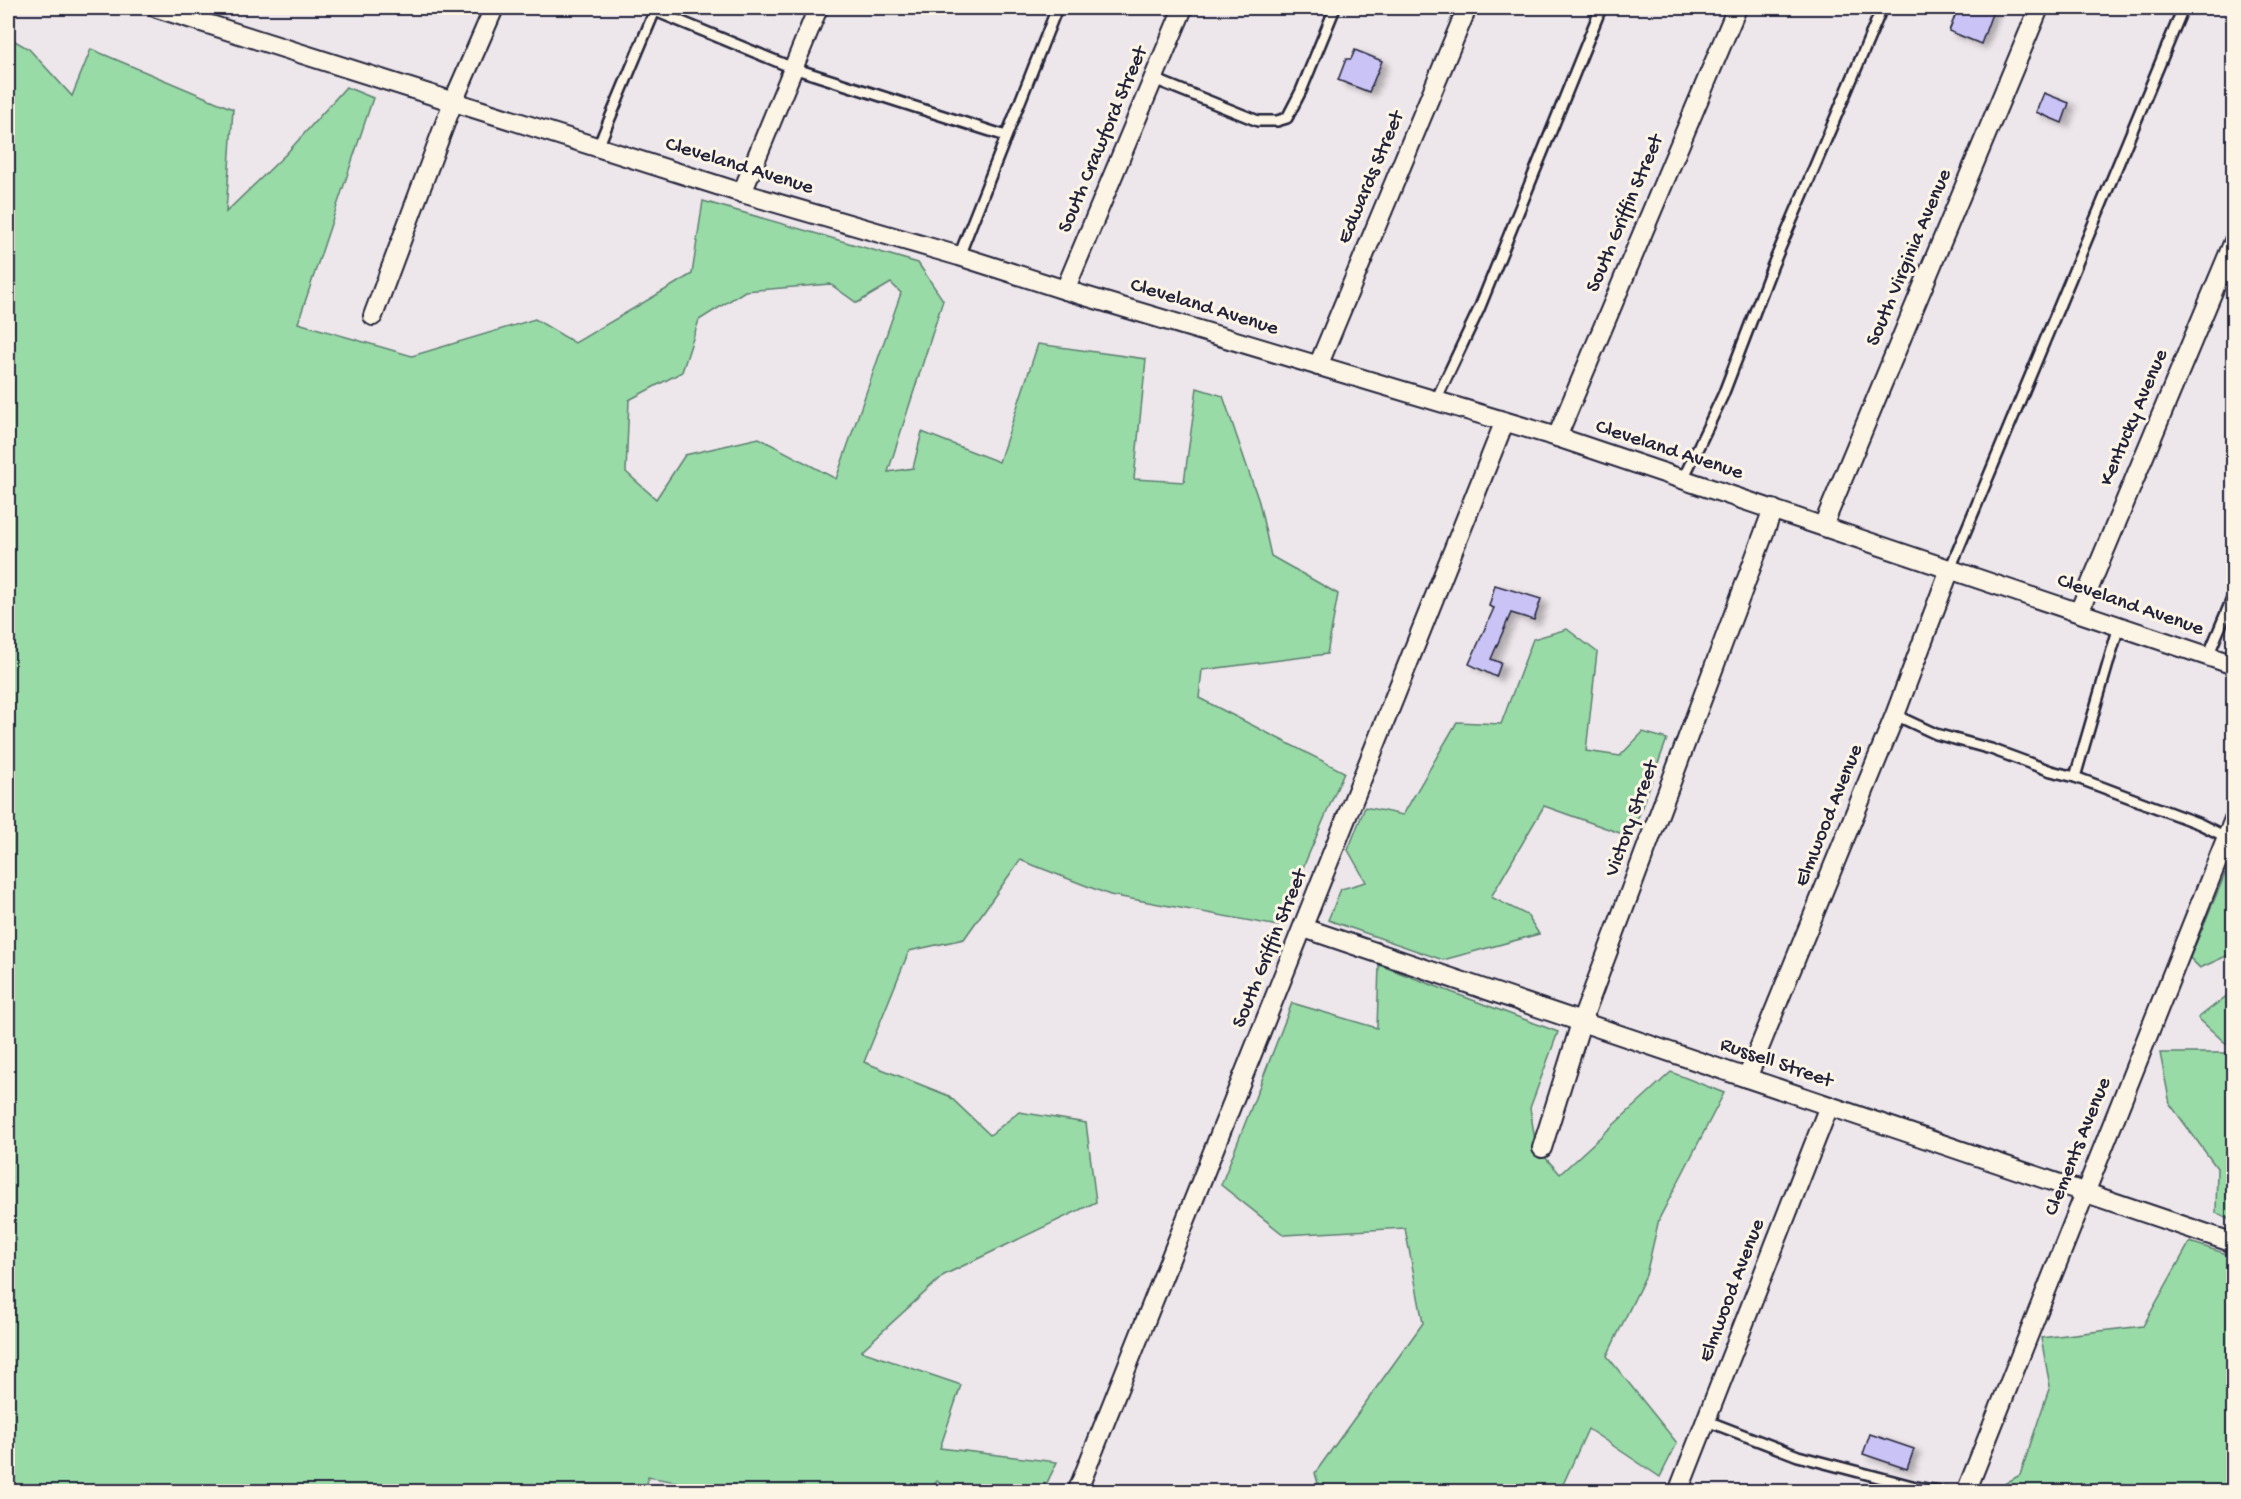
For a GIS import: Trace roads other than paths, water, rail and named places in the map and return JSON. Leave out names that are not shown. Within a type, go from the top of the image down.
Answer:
[{"type":"street","name":"Cleveland Avenue","points":[[157,8],[741,193],[959,256],[1504,423],[1557,437],[2234,665]]},
{"type":"street","points":[[374,316],[453,102],[494,8]]},
{"type":"street","points":[[741,193],[818,8]]},
{"type":"street","name":"South Crawford Street","points":[[1065,290],[1183,8]]},
{"type":"street","name":"Edwards Street","points":[[1318,366],[1467,8]]},
{"type":"street","name":"South Griffin Street","points":[[1557,437],[1737,8]]},
{"type":"street","name":"South Virginia Avenue","points":[[1823,526],[2039,8]]},
{"type":"street","name":"Kentucky Avenue","points":[[2079,612],[2234,241]]},
{"type":"street","name":"South Griffin Street","points":[[1077,1491],[1504,423]]},
{"type":"street","name":"Victory Street","points":[[1542,1148],[1581,1023],[1773,509]]},
{"type":"street","name":"Elmwood Avenue","points":[[1747,1078],[1895,716],[1950,569]]},
{"type":"street","name":"Clements Avenue","points":[[1966,1491],[2234,819]]},
{"type":"street","name":"Russell Street","points":[[1304,928],[2234,1243]]},
{"type":"street","name":"Elmwood Avenue","points":[[1678,1491],[1829,1106]]},
{"type":"lane","points":[[598,147],[653,8],[793,68],[1006,135]]},
{"type":"lane","points":[[959,256],[1057,8]]},
{"type":"lane","points":[[1154,80],[1258,121],[1277,121],[1287,118],[1301,91],[1335,8]]},
{"type":"lane","points":[[1435,402],[1479,309],[1601,8]]},
{"type":"lane","points":[[1683,479],[1723,395],[1772,267],[1882,8]]},
{"type":"lane","points":[[1950,569],[2183,8]]},
{"type":"lane","points":[[2208,656],[2234,594]]},
{"type":"lane","points":[[2075,777],[2119,626]]},
{"type":"lane","points":[[1895,716],[1936,734],[1991,749],[2051,771],[2075,777],[2200,824],[2226,837]]},
{"type":"lane","points":[[1707,1421],[1798,1456],[1916,1487],[1943,1491]]}]
